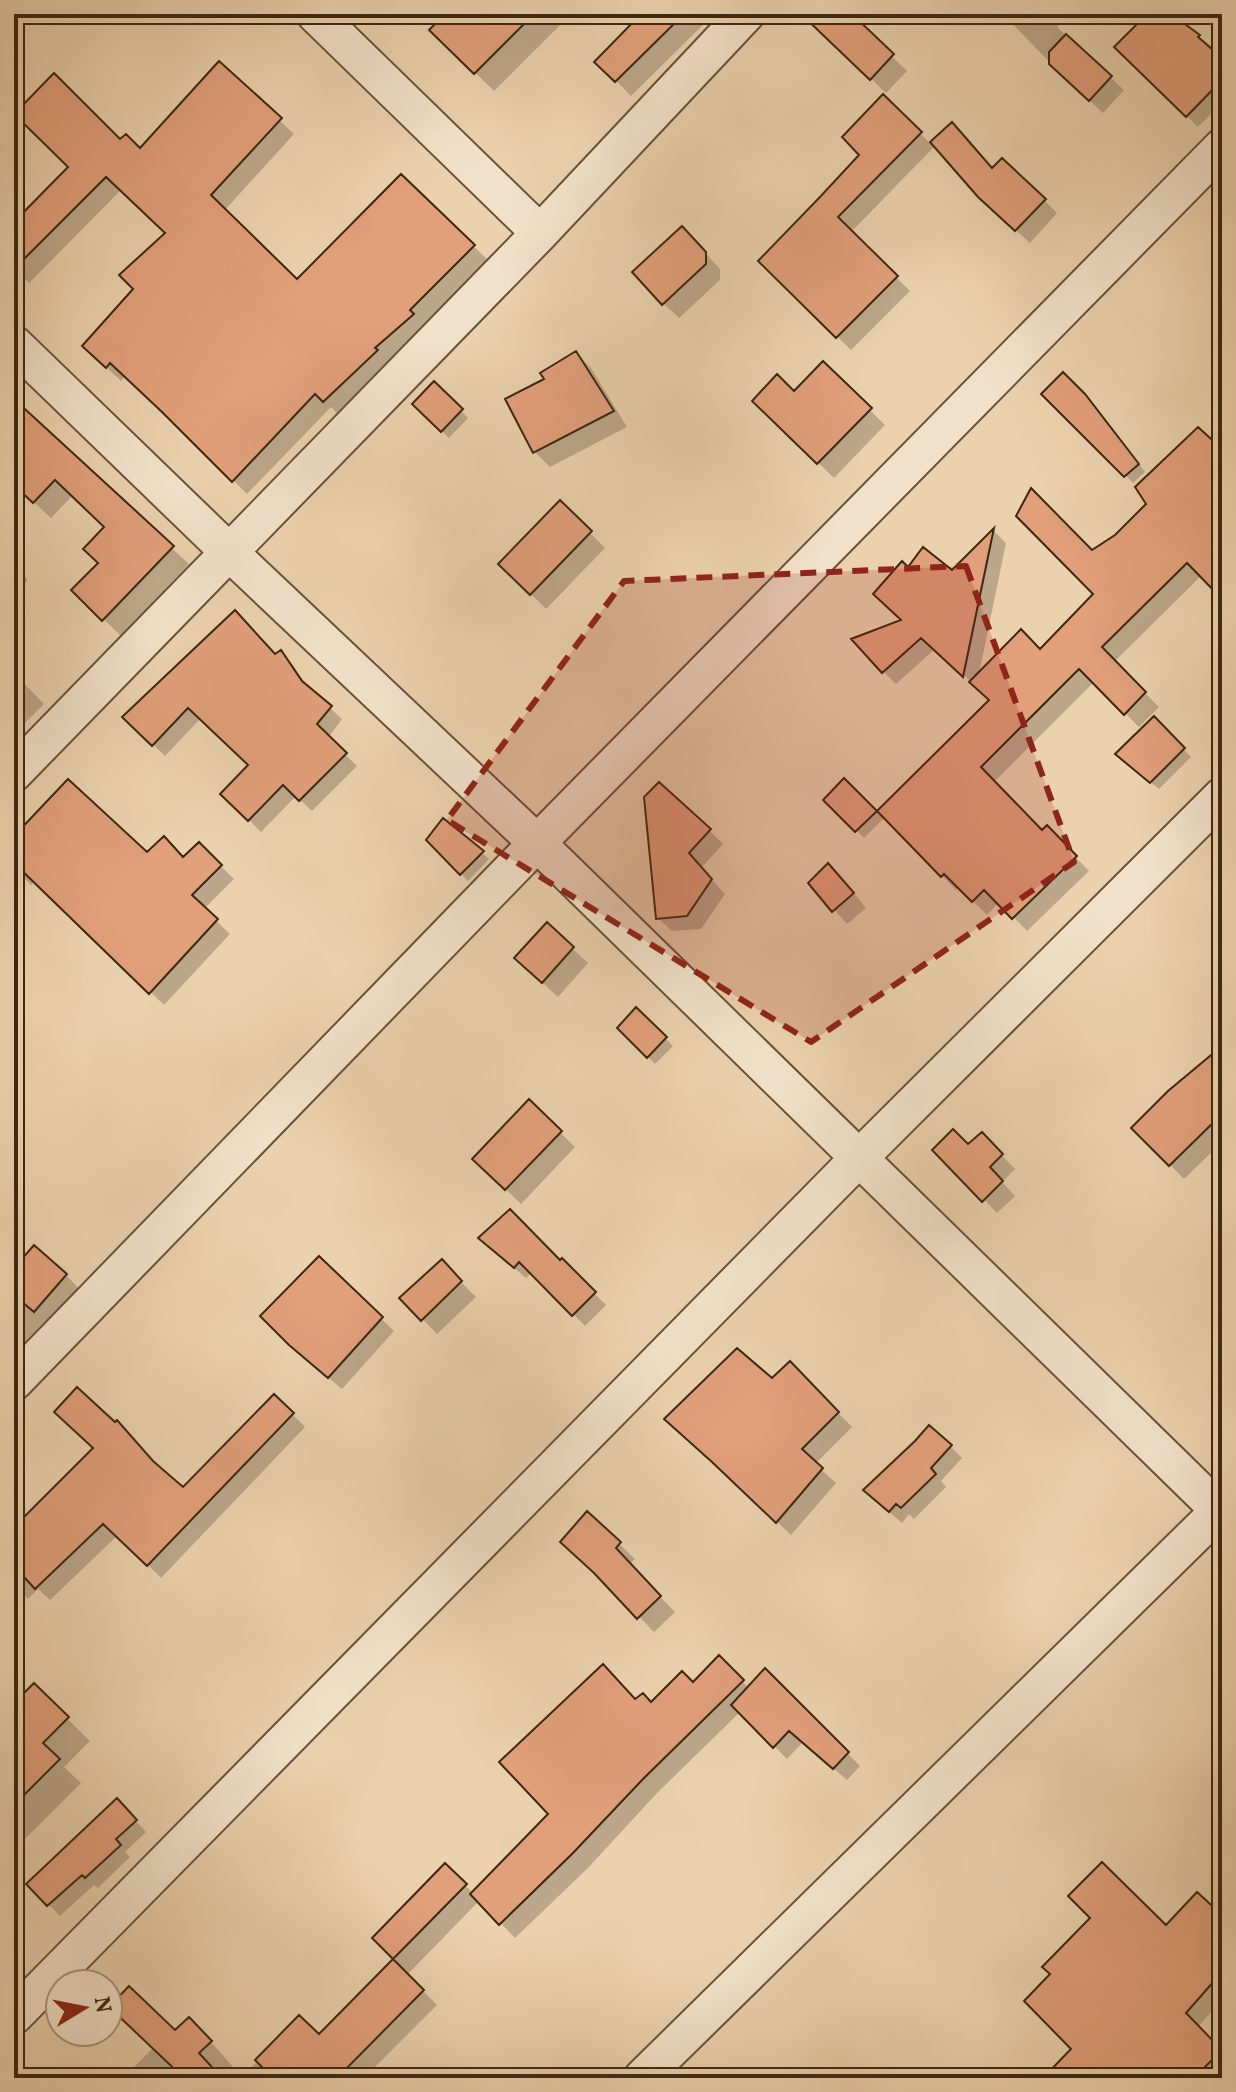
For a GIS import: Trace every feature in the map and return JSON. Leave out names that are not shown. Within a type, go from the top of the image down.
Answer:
[{"type":"street","points":[[315,14],[540,233]]},
{"type":"street","points":[[14,773],[540,233],[746,14]]},
{"type":"street","points":[[14,1382],[537,843],[1222,147]]},
{"type":"street","points":[[14,344],[537,843],[1221,1510],[642,2078]]},
{"type":"street","points":[[14,2016],[860,1157],[1222,796]]},
{"type":"highlighted area","points":[[966,566],[1074,862],[811,1042],[447,820],[624,581]]},
{"type":"building","points":[[445,14],[534,14],[474,74],[429,30]]},
{"type":"building","points":[[641,14],[684,14],[615,82],[594,62]]},
{"type":"building","points":[[801,14],[852,14],[894,54],[870,80]]},
{"type":"building","points":[[1147,14],[1171,14],[1200,35],[1198,37],[1222,58],[1222,80],[1186,117],[1114,47]]},
{"type":"building","points":[[1066,34],[1112,76],[1089,101],[1049,64],[1049,52]]},
{"type":"building","points":[[219,61],[282,118],[211,195],[297,279],[401,174],[475,245],[410,310],[414,314],[375,348],[378,350],[323,402],[315,394],[232,482],[110,363],[106,368],[82,346],[133,289],[119,275],[165,233],[106,177],[14,269],[14,222],[68,167],[14,114],[54,73],[120,139],[126,134],[140,148]]},
{"type":"building","points":[[883,94],[922,132],[838,217],[898,276],[836,338],[758,261],[859,155],[842,137]]},
{"type":"building","points":[[952,122],[992,168],[1002,158],[1046,199],[1015,231],[978,197],[930,142]]},
{"type":"building","points":[[682,226],[706,252],[706,264],[662,305],[632,272]]},
{"type":"building","points":[[576,351],[614,411],[533,453],[505,399],[544,379],[540,373]]},
{"type":"building","points":[[823,361],[872,408],[817,464],[752,401],[777,374],[794,391]]},
{"type":"building","points":[[1063,372],[1085,394],[1139,464],[1124,477],[1041,394]]},
{"type":"building","points":[[434,381],[463,409],[441,432],[412,404]]},
{"type":"building","points":[[14,399],[174,546],[102,621],[71,590],[98,563],[83,549],[104,527],[55,480],[33,503],[14,485]]},
{"type":"building","points":[[1198,427],[1222,449],[1222,599],[1187,563],[1102,647],[1146,692],[1124,715],[1079,669],[981,767],[1042,830],[1047,825],[1077,856],[1012,919],[984,890],[972,902],[944,874],[941,877],[877,811],[989,700],[969,682],[1021,629],[1040,649],[1093,594],[1016,516],[1031,488],[1092,550],[1115,535],[1146,504],[1135,487]]},
{"type":"building","points":[[560,500],[592,531],[530,595],[498,564]]},
{"type":"building","points":[[994,528],[963,677],[921,638],[882,673],[851,639],[901,620],[873,594],[902,561],[908,567],[923,547],[952,570]]},
{"type":"building","points":[[235,610],[275,654],[281,650],[302,681],[332,706],[317,724],[347,753],[299,801],[283,785],[248,821],[220,794],[248,765],[188,708],[152,746],[122,717]]},
{"type":"building","points":[[1154,716],[1185,748],[1150,783],[1115,754]]},
{"type":"building","points":[[844,778],[877,811],[855,832],[823,800]]},
{"type":"building","points":[[68,779],[147,852],[164,836],[183,857],[199,842],[222,865],[192,895],[218,919],[149,994],[14,863],[14,836]]},
{"type":"building","points":[[659,782],[711,829],[689,853],[712,879],[687,916],[656,919],[644,797]]},
{"type":"building","points":[[443,818],[484,851],[460,875],[426,840]]},
{"type":"building","points":[[828,863],[854,893],[832,912],[808,883]]},
{"type":"building","points":[[547,922],[574,947],[542,983],[514,958]]},
{"type":"building","points":[[636,1007],[667,1037],[647,1058],[617,1028]]},
{"type":"building","points":[[1222,1046],[1222,1114],[1169,1166],[1131,1128],[1168,1091]]},
{"type":"building","points":[[529,1099],[562,1131],[505,1190],[472,1159]]},
{"type":"building","points":[[953,1129],[968,1144],[982,1132],[1003,1154],[990,1167],[1003,1181],[982,1202],[932,1150]]},
{"type":"building","points":[[510,1209],[596,1292],[572,1316],[519,1262],[514,1268],[478,1238]]},
{"type":"building","points":[[34,1245],[67,1274],[34,1312],[14,1295],[14,1268]]},
{"type":"building","points":[[319,1256],[383,1317],[328,1378],[260,1316]]},
{"type":"building","points":[[442,1259],[462,1281],[421,1321],[399,1298]]},
{"type":"building","points":[[737,1348],[772,1378],[790,1361],[839,1412],[802,1449],[823,1468],[776,1523],[664,1419]]},
{"type":"building","points":[[77,1387],[115,1422],[117,1420],[153,1461],[183,1487],[274,1394],[294,1413],[147,1566],[103,1524],[35,1589],[14,1566],[14,1527],[93,1448],[54,1412]]},
{"type":"building","points":[[929,1425],[952,1445],[931,1468],[936,1474],[901,1508],[896,1504],[889,1512],[863,1490]]},
{"type":"building","points":[[587,1511],[621,1542],[616,1548],[661,1596],[637,1619],[560,1542]]},
{"type":"building","points":[[719,1655],[744,1680],[499,1925],[470,1894],[548,1814],[499,1762],[603,1664],[635,1699],[643,1693],[651,1702],[682,1671],[693,1682]]},
{"type":"building","points":[[765,1668],[849,1752],[833,1769],[789,1731],[773,1748],[731,1705]]},
{"type":"building","points":[[34,1683],[69,1717],[43,1743],[60,1759],[14,1805],[14,1703]]},
{"type":"building","points":[[117,1798],[137,1820],[116,1839],[121,1845],[85,1878],[82,1875],[47,1906],[26,1884]]},
{"type":"building","points":[[1102,1862],[1166,1925],[1197,1892],[1222,1915],[1222,1972],[1186,2013],[1222,2050],[1194,2078],[1043,2078],[1071,2049],[1024,2001],[1050,1974],[1042,1967],[1090,1918],[1068,1896]]},
{"type":"building","points":[[445,1863],[467,1884],[393,1959],[372,1938]]},
{"type":"building","points":[[393,1959],[424,1990],[337,2078],[273,2078],[255,2060],[299,2015],[319,2034]]},
{"type":"building","points":[[129,1986],[175,2030],[189,2017],[212,2041],[199,2053],[222,2078],[184,2078],[124,2021],[124,1991]]}]
